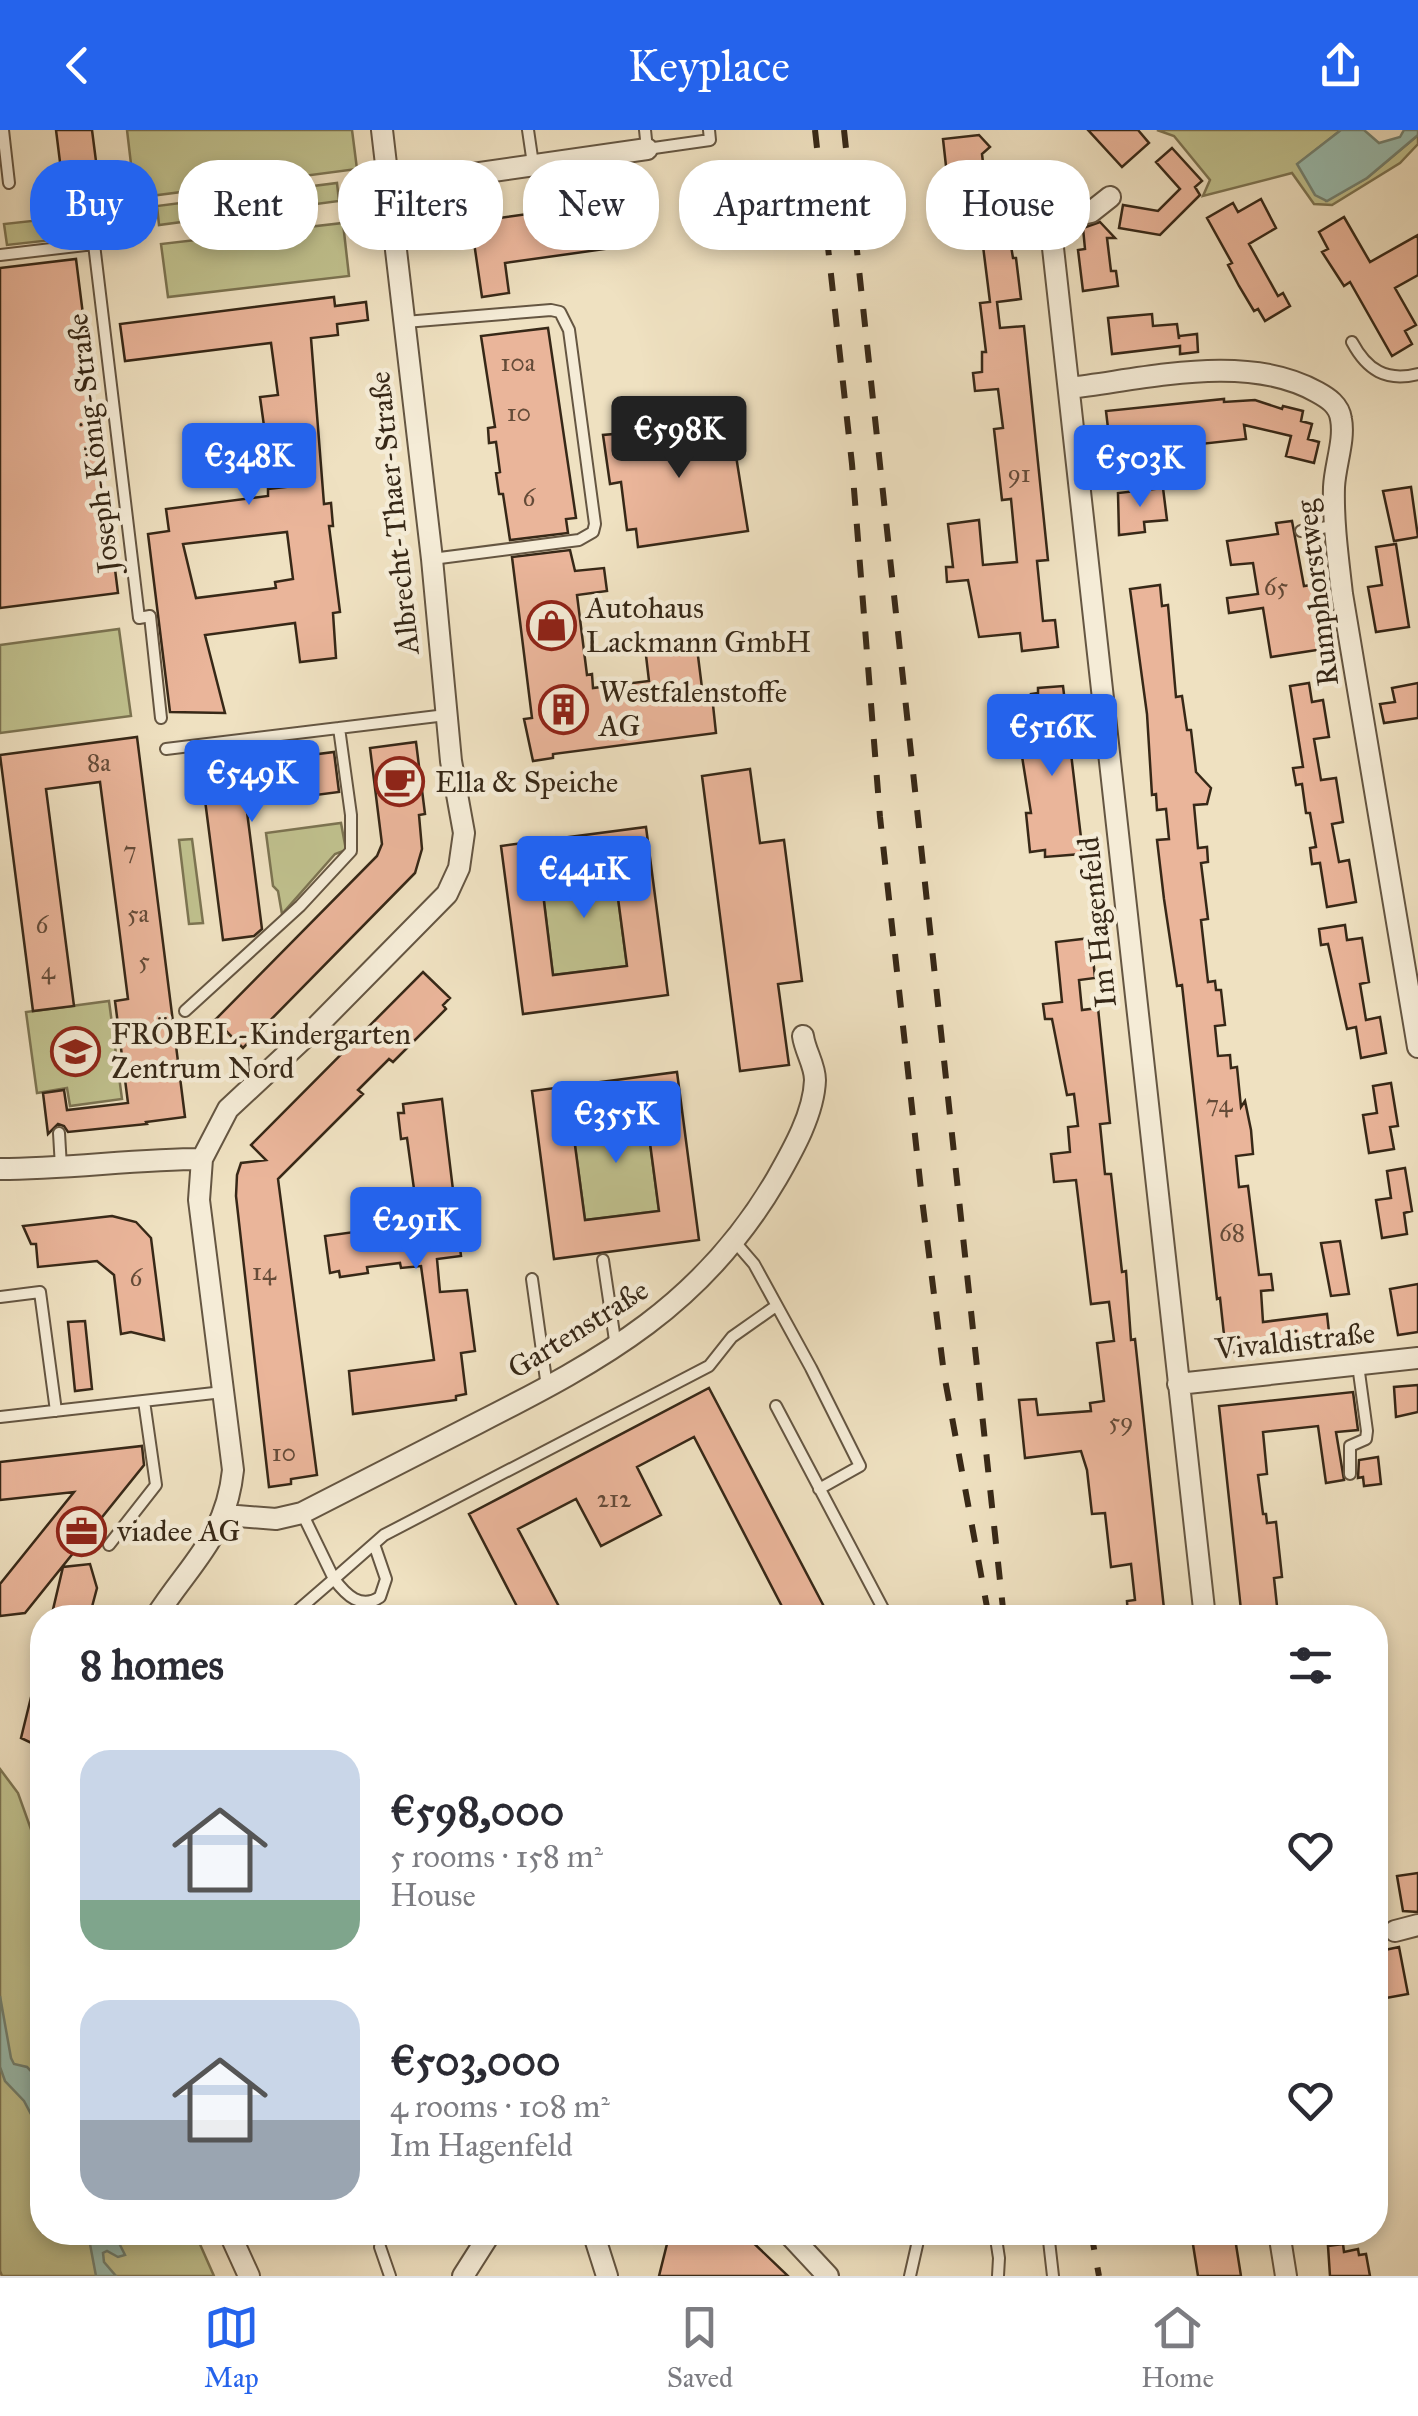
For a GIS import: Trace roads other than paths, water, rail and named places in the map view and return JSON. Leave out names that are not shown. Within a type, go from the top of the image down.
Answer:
[{"type":"street","name":"Albrecht-Thaer-Straße","points":[[382,130],[386,160]]},
{"type":"street","points":[[550,160],[646,139]]},
{"type":"street","points":[[1090,212],[1110,197]]},
{"type":"street","name":"Albrecht-Thaer-Straße","points":[[202,1158],[228,1109],[317,1026],[447,894],[458,868],[464,833],[450,760],[432,559],[396,250]]},
{"type":"street","name":"Im Hagenfeld","points":[[1053,250],[1204,1605]]},
{"type":"street","name":"Rumphorstweg","points":[[1069,388],[1238,370],[1284,376],[1302,384],[1331,400],[1341,417],[1334,526],[1342,594],[1418,1047]]},
{"type":"street","name":"Gartenstraße","points":[[226,1515],[276,1519],[302,1513],[547,1388],[616,1348],[677,1301],[736,1242],[765,1199],[802,1130],[815,1078],[803,1036]]},
{"type":"street","points":[[0,1169],[202,1158],[200,1200],[233,1470],[226,1515],[164,1605]]},
{"type":"street","name":"Vivaldistraße","points":[[1178,1384],[1418,1358]]},
{"type":"street","points":[[1388,1933],[1418,1926]]},
{"type":"street","points":[[235,2245],[249,2276]]},
{"type":"street","points":[[463,2276],[483,2245]]},
{"type":"street","points":[[597,2245],[607,2276]]},
{"type":"street","points":[[799,2245],[828,2276]]},
{"type":"street","points":[[1281,2245],[1286,2276]]},
{"type":"lane","points":[[3,130],[9,183]]},
{"type":"lane","points":[[528,130],[532,160]]},
{"type":"lane","points":[[646,139],[710,140],[708,130]]},
{"type":"lane","name":"Joseph-König-Straße","points":[[0,255],[94,244],[140,618],[150,616],[162,718]]},
{"type":"lane","points":[[404,322],[560,312],[569,330],[595,524],[593,532],[579,540],[432,559]]},
{"type":"lane","points":[[1352,342],[1362,361],[1376,373],[1392,377],[1418,374]]},
{"type":"lane","points":[[1301,531],[1334,526]]},
{"type":"lane","points":[[166,749],[446,715]]},
{"type":"lane","points":[[185,1011],[300,906],[351,851],[351,815],[339,728]]},
{"type":"lane","points":[[59,1133],[62,1168]]},
{"type":"lane","points":[[736,1242],[754,1264],[812,1368],[860,1466],[819,1489]]},
{"type":"lane","points":[[602,1260],[616,1348]]},
{"type":"lane","points":[[532,1279],[547,1388]]},
{"type":"lane","points":[[0,1297],[40,1292],[56,1411]]},
{"type":"lane","points":[[304,1605],[384,1535],[709,1366],[732,1337],[776,1306]]},
{"type":"lane","points":[[1350,1474],[1350,1446],[1366,1438],[1368,1431],[1358,1364]]},
{"type":"lane","points":[[0,1417],[223,1392]]},
{"type":"lane","points":[[108,1545],[156,1484],[144,1401]]},
{"type":"lane","points":[[776,1406],[881,1605]]},
{"type":"lane","points":[[302,1513],[334,1580],[353,1599],[368,1603],[380,1597],[386,1579],[374,1544]]},
{"type":"lane","points":[[910,2276],[917,2245]]},
{"type":"lane","points":[[998,2245],[998,2276]]},
{"type":"lane","points":[[1049,2245],[1053,2276]]},
{"type":"lane","points":[[380,2246],[390,2276]]},
{"type":"water","points":[[1341,130],[1364,130],[1379,143],[1400,137],[1404,130],[1418,130],[1418,135],[1367,178],[1327,201],[1315,195],[1297,164]]},
{"type":"water","points":[[0,1996],[11,2058],[14,2064],[30,2070],[30,2112],[5,2081],[0,2067]]},
{"type":"water","points":[[90,2245],[120,2245],[125,2255],[103,2253],[104,2262],[116,2276],[96,2276]]},
{"type":"railway","points":[[815,130],[852,464],[880,817],[922,1199],[944,1374],[987,1605]]},
{"type":"railway","points":[[844,130],[1003,1605]]},
{"type":"railway","points":[[1093,2245],[1099,2276]]},
{"type":"place","name":"Autohaus Lackmann GmbH","points":[[551,625]]},
{"type":"place","name":"Westfalenstoffe AG","points":[[564,709]]},
{"type":"place","name":"Ella & Speiche","points":[[400,782]]},
{"type":"place","name":"FRÖBEL-Kindergarten Zentrum Nord","points":[[76,1051]]},
{"type":"place","name":"viadee AG","points":[[82,1531]]}]
